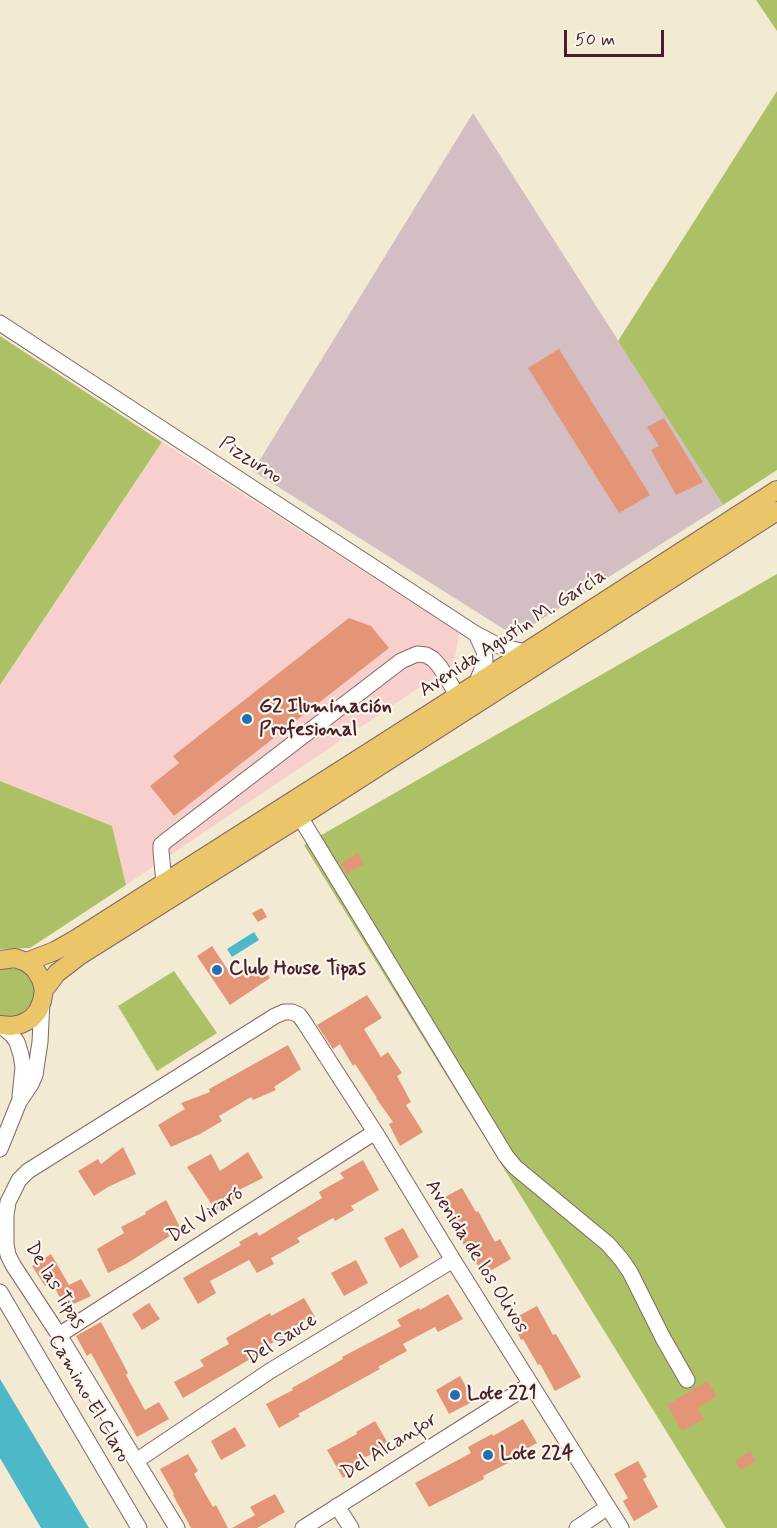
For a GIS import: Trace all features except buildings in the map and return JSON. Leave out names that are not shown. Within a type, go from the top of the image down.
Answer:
[{"type":"main road","name":"Avenida Agustín M. García","points":[[26,962],[56,951],[777,490]]},
{"type":"main road","name":"Avenida Agustín M. García","points":[[0,1025],[11,1026],[31,1019],[38,1011],[43,996],[57,973],[80,956],[777,511]]},
{"type":"main road","points":[[0,960],[15,958],[35,969],[41,979],[43,996]]},
{"type":"street","name":"Pizzurno","points":[[0,323],[476,634],[499,646],[526,652]]},
{"type":"street","points":[[476,634],[484,651],[485,660],[476,684]]},
{"type":"street","points":[[164,883],[161,845],[401,662],[417,654],[433,659],[458,696]]},
{"type":"street","points":[[300,817],[506,1156],[515,1167],[608,1244],[621,1259],[687,1380]]},
{"type":"street","points":[[0,1149],[19,1102],[35,1075],[43,996]]},
{"type":"street","name":"De las Tipas","points":[[177,1528],[59,1335],[13,1265],[6,1244],[8,1202],[19,1180],[28,1171],[275,1016],[284,1012],[292,1012]]},
{"type":"street","name":"Avenida de los Olivos","points":[[292,1012],[299,1015],[304,1022],[375,1132],[621,1528]]},
{"type":"street","points":[[0,1025],[17,1042],[21,1055],[23,1068],[19,1102]]},
{"type":"street","name":"Del Viraró","points":[[59,1335],[375,1132]]},
{"type":"street","name":"Del Sauce","points":[[136,1461],[280,1365],[453,1260]]},
{"type":"street","name":"Camino El Claro","points":[[0,1292],[139,1528]]},
{"type":"street","name":"Del Alcanfor","points":[[303,1528],[531,1384]]},
{"type":"street","points":[[337,1506],[351,1528]]},
{"type":"street","points":[[577,1528],[608,1507]]},
{"type":"shaded area","points":[[473,113],[723,505],[515,636],[253,471]]},
{"type":"shaded area","points":[[162,442],[459,633],[454,664],[126,885],[112,826],[0,781],[0,685]]},
{"type":"green space","points":[[756,0],[777,0],[777,31]]},
{"type":"green space","points":[[777,91],[777,470],[723,505],[618,341]]},
{"type":"green space","points":[[0,336],[162,442],[0,685]]},
{"type":"green space","points":[[777,574],[777,1528],[726,1528],[304,845]]},
{"type":"green space","points":[[0,781],[112,826],[126,885],[30,948],[0,949]]},
{"type":"green space","points":[[9,968],[26,973],[36,988],[34,1004],[23,1017],[0,1018],[0,970]]},
{"type":"green space","points":[[174,971],[217,1033],[157,1071],[118,1006]]},
{"type":"water","points":[[254,932],[259,940],[232,957],[227,949]]},
{"type":"water","points":[[0,1379],[89,1528],[41,1528],[0,1458]]},
{"type":"place","name":"G2 Iluminación Profesional","points":[[247,719]]},
{"type":"place","name":"Club House Tipas","points":[[217,970]]},
{"type":"place","name":"Lote 221","points":[[455,1395]]},
{"type":"place","name":"Lote 224","points":[[488,1455]]}]
